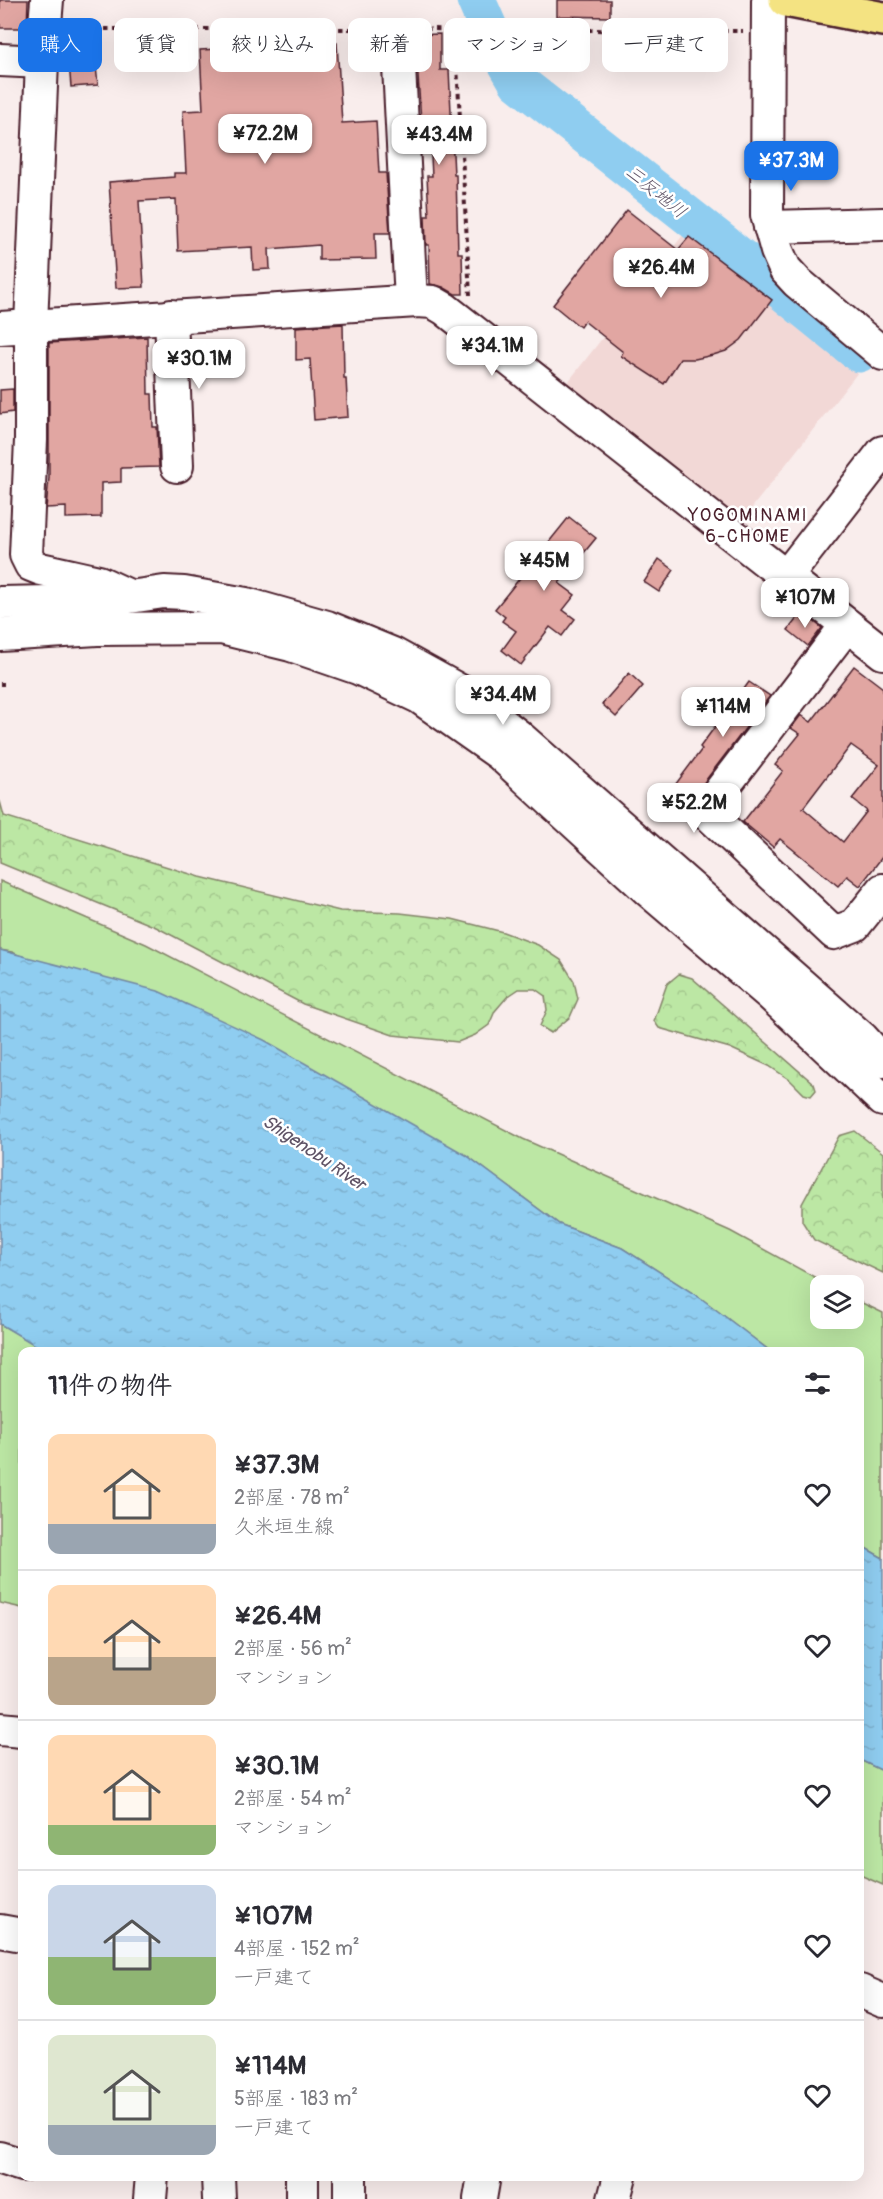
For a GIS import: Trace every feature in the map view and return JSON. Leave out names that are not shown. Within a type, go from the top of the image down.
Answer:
[{"type":"main road","points":[[786,0],[883,19]]},
{"type":"street","points":[[768,0],[766,196],[770,226],[777,251],[785,269],[797,282],[883,354]]},
{"type":"street","points":[[0,60],[18,61]]},
{"type":"street","points":[[42,72],[31,325],[31,440],[26,555],[31,565],[99,582],[150,604],[181,610],[221,628],[291,645],[358,668],[419,697],[491,747],[648,890],[771,996],[883,1100]]},
{"type":"street","points":[[400,72],[411,301]]},
{"type":"street","points":[[770,226],[883,224]]},
{"type":"street","points":[[0,328],[411,301],[433,302],[463,323],[883,653]]},
{"type":"street","points":[[171,316],[177,466]]},
{"type":"street","points":[[786,577],[883,452]]},
{"type":"street","points":[[0,603],[102,601],[164,592],[246,604],[327,627],[382,650],[462,692],[517,735],[862,1038],[883,1061]]},
{"type":"street","points":[[847,625],[705,811],[834,933],[855,925],[883,890]]},
{"type":"street","points":[[0,635],[97,629],[221,628]]},
{"type":"street","points":[[0,1729],[18,1731]]},
{"type":"street","points":[[0,1931],[18,1934]]},
{"type":"street","points":[[864,1992],[883,2001]]},
{"type":"street","points":[[864,2005],[870,2007],[883,2001]]},
{"type":"street","points":[[0,2158],[18,2164]]},
{"type":"street","points":[[150,2199],[152,2181]]},
{"type":"street","points":[[218,2181],[219,2199]]},
{"type":"street","points":[[302,2181],[302,2199]]},
{"type":"street","points":[[350,2181],[350,2199]]},
{"type":"street","points":[[480,2199],[483,2181]]},
{"type":"street","points":[[614,2199],[619,2181]]},
{"type":"path","points":[[46,14],[348,32]]},
{"type":"path","points":[[590,29],[767,32]]},
{"type":"path","points":[[457,72],[471,312],[463,323]]},
{"type":"shaded area","points":[[687,230],[862,367],[736,528],[561,391]]},
{"type":"green space","points":[[0,801],[4,816],[200,877],[340,911],[400,913],[452,919],[503,932],[538,945],[561,960],[574,981],[578,999],[570,1017],[551,1033],[540,1026],[547,1010],[545,996],[535,989],[519,989],[507,997],[495,1011],[489,1025],[475,1035],[458,1042],[393,1035],[303,1004],[156,927],[0,863]]},
{"type":"green space","points":[[0,881],[146,944],[523,1139],[730,1231],[811,1275],[810,1329],[864,1329],[864,1304],[883,1313],[883,1558],[864,1547],[864,1347],[765,1347],[702,1299],[622,1248],[559,1224],[466,1155],[12,952],[0,950]]},
{"type":"green space","points":[[679,974],[692,978],[814,1084],[816,1090],[811,1096],[804,1094],[790,1080],[769,1066],[730,1048],[659,1028],[654,1021],[667,984]]},
{"type":"green space","points":[[855,1131],[883,1153],[883,1273],[814,1240],[802,1221],[802,1204],[839,1136]]},
{"type":"green space","points":[[0,1324],[40,1347],[18,1347],[18,1607],[0,1603]]},
{"type":"green space","points":[[864,1762],[883,1771],[883,1885],[864,1877]]},
{"type":"water","name":"Shigenobu River","points":[[0,950],[158,991],[264,1040],[466,1155],[559,1224],[622,1248],[702,1299],[765,1347],[39,1347],[0,1324]]},
{"type":"water","points":[[864,1547],[883,1558],[883,1771],[864,1762]]},
{"type":"building","points":[[0,0],[28,0],[27,18],[18,18],[18,28],[0,28]]},
{"type":"building","points":[[557,0],[610,0],[610,17],[557,16]]},
{"type":"building","points":[[432,34],[440,34],[440,70],[449,72],[454,175],[456,175],[458,253],[462,253],[463,294],[455,294],[443,287],[430,284],[429,245],[426,245],[425,216],[429,216],[427,176],[432,176],[430,136],[422,136],[418,72],[432,72]]},
{"type":"building","points":[[336,43],[342,123],[376,121],[379,173],[386,173],[390,233],[375,233],[376,259],[319,260],[319,245],[269,249],[270,269],[253,270],[252,247],[178,251],[176,199],[139,201],[144,287],[116,288],[109,182],[174,177],[174,173],[186,173],[183,111],[203,110],[200,50],[210,49],[210,72],[336,72]]},
{"type":"building","points":[[70,72],[97,72],[98,85],[71,87]]},
{"type":"building","points":[[627,210],[678,250],[689,237],[772,300],[741,340],[726,351],[695,359],[680,359],[664,384],[621,356],[623,352],[584,321],[580,327],[553,305]]},
{"type":"building","points":[[343,324],[344,378],[346,378],[348,417],[314,420],[310,359],[296,360],[296,327]]},
{"type":"building","points":[[147,337],[148,394],[152,394],[153,427],[157,427],[159,467],[121,468],[121,482],[101,483],[101,517],[66,518],[66,507],[46,508],[49,478],[49,343]]},
{"type":"building","points":[[13,389],[13,412],[0,414],[0,390]]},
{"type":"building","points":[[569,517],[596,538],[559,583],[575,595],[563,610],[575,619],[562,636],[550,627],[521,665],[502,650],[516,631],[502,621],[505,617],[495,609]]},
{"type":"building","points":[[659,559],[674,570],[659,592],[644,582]]},
{"type":"building","points":[[802,612],[822,628],[808,646],[788,630]]},
{"type":"building","points":[[854,666],[883,688],[883,856],[860,886],[847,876],[838,886],[780,839],[773,847],[743,822],[783,771],[775,765],[800,734],[791,728],[801,715],[811,722]],"holes":[[[851,745],[879,765],[852,799],[867,811],[843,842],[803,808]]]},
{"type":"building","points":[[629,673],[643,686],[616,717],[602,704]]},
{"type":"building","points":[[749,682],[770,696],[696,793],[692,791],[689,795],[675,785],[702,749],[700,747]]},
{"type":"waterway","name":"三反地川","points":[[476,0],[494,41],[518,82],[859,353]]},
{"type":"district","name":"YOGOMINAMI 6-CHOME","points":[[748,525]]}]
